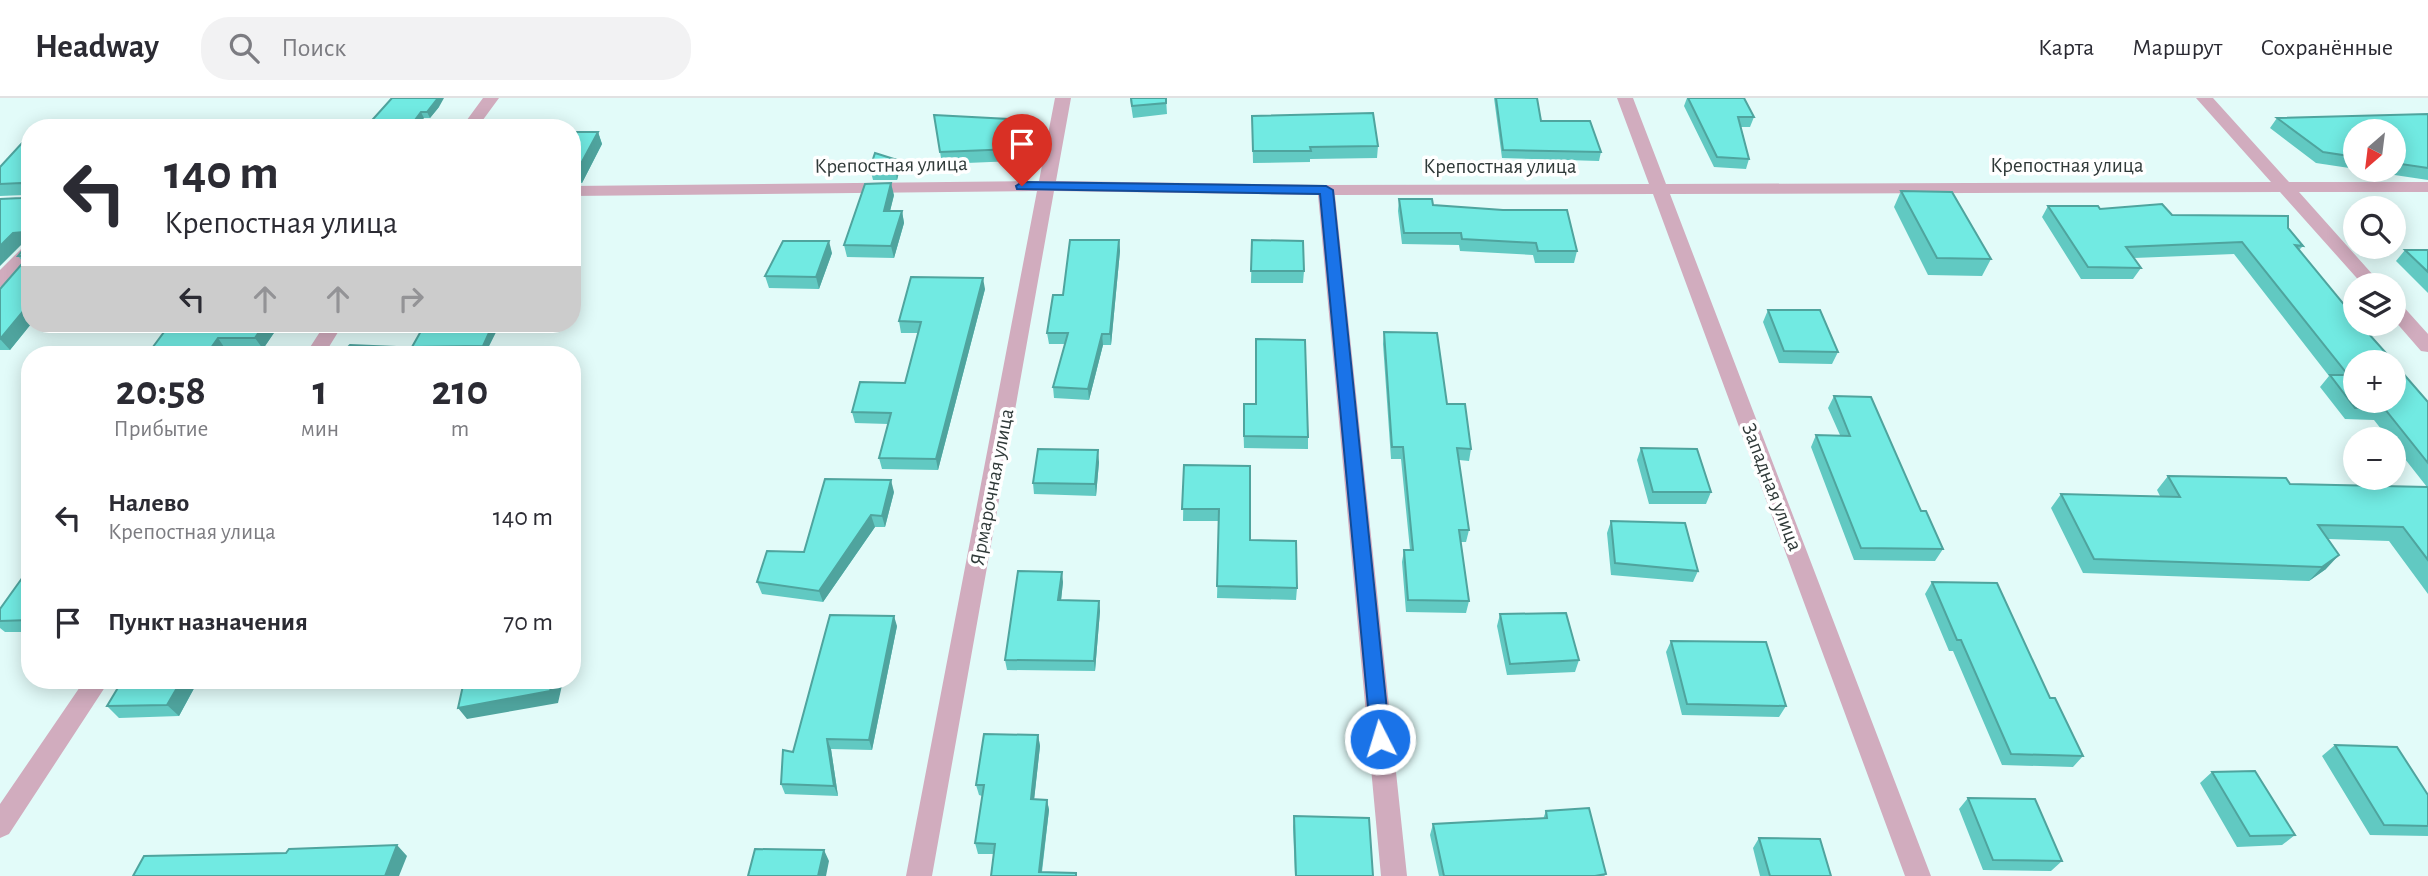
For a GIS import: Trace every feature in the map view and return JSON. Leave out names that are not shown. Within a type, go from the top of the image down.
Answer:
[{"type":"street","points":[[476,119],[491,98]]},
{"type":"street","name":"Ярмарочная улица","points":[[919,876],[1063,98]]},
{"type":"street","name":"Западная улица","points":[[1625,98],[1918,876]]},
{"type":"street","points":[[2204,98],[2362,273]]},
{"type":"street","name":"Крепостная улица","points":[[581,191],[1048,186],[1326,190],[2428,187]]},
{"type":"street","points":[[1326,190],[1394,876]]},
{"type":"street","points":[[0,281],[21,259]]},
{"type":"street","points":[[2406,321],[2428,346]]},
{"type":"street","points":[[0,826],[92,689]]},
{"type":"building","points":[[392,98],[438,98],[427,112],[421,112],[416,119],[373,119]]},
{"type":"building","points":[[1131,98],[1166,98],[1166,103],[1132,106]]},
{"type":"building","points":[[1496,98],[1537,98],[1541,121],[1590,121],[1601,152],[1503,150]]},
{"type":"building","points":[[1688,98],[1744,98],[1754,117],[1738,117],[1749,159],[1717,157]]},
{"type":"building","points":[[1373,113],[1378,146],[1310,147],[1311,151],[1253,151],[1252,116]]},
{"type":"building","points":[[2428,114],[2428,168],[2406,165],[2406,119],[2343,119],[2343,155],[2323,152],[2277,118]]},
{"type":"building","points":[[934,115],[1009,119],[1013,149],[940,152]]},
{"type":"building","points":[[581,132],[598,132],[581,164]]},
{"type":"building","points":[[21,144],[21,183],[0,184],[0,167]]},
{"type":"building","points":[[875,153],[897,160],[895,168],[870,168]]},
{"type":"building","points":[[891,183],[884,211],[902,211],[891,246],[844,245],[865,184]]},
{"type":"building","points":[[1901,191],[1952,192],[1991,259],[1937,258]]},
{"type":"building","points":[[21,198],[21,232],[13,233],[0,246],[0,199]]},
{"type":"building","points":[[1399,199],[1432,199],[1433,205],[1503,210],[1567,210],[1577,251],[1538,251],[1536,243],[1462,239],[1461,233],[1404,233]]},
{"type":"building","points":[[2162,204],[2172,215],[2288,216],[2288,228],[2303,246],[2295,245],[2343,303],[2343,336],[2371,336],[2383,350],[2343,350],[2343,369],[2242,242],[2126,247],[2141,268],[2088,267],[2048,206],[2098,206],[2100,209]]},
{"type":"building","points":[[1070,240],[1119,240],[1110,334],[1102,334],[1088,389],[1053,387],[1068,333],[1047,333],[1053,295],[1063,295]]},
{"type":"building","points":[[1252,240],[1303,241],[1304,271],[1251,271]]},
{"type":"building","points":[[783,241],[829,241],[816,277],[765,276]]},
{"type":"building","points":[[2406,250],[2428,250],[2428,272],[2406,251]]},
{"type":"building","points":[[21,265],[21,314],[0,339],[0,289]]},
{"type":"building","points":[[911,277],[983,278],[936,459],[879,458],[891,413],[852,412],[860,382],[905,383],[921,322],[899,321]]},
{"type":"building","points":[[1768,310],[1820,310],[1838,352],[1784,351]]},
{"type":"building","points":[[1384,332],[1437,333],[1447,404],[1465,404],[1471,449],[1457,448],[1469,530],[1459,530],[1469,601],[1408,600],[1404,550],[1413,550],[1403,447],[1392,447]]},
{"type":"building","points":[[163,333],[258,333],[255,338],[218,338],[212,346],[154,346]]},
{"type":"building","points":[[420,333],[489,333],[483,346],[413,346]]},
{"type":"building","points":[[1256,339],[1305,340],[1308,437],[1244,436],[1244,404],[1256,404]]},
{"type":"building","points":[[2330,375],[2343,375],[2343,392]]},
{"type":"building","points":[[2406,377],[2428,402],[2428,463],[2406,436],[2406,427],[2399,427],[2388,413],[2406,413]]},
{"type":"building","points":[[1834,396],[1871,397],[1921,511],[1926,511],[1943,549],[1861,548],[1816,435],[1850,436]]},
{"type":"building","points":[[1641,448],[1697,449],[1711,492],[1653,492]]},
{"type":"building","points":[[1038,449],[1098,450],[1095,484],[1033,483]]},
{"type":"building","points":[[1184,465],[1250,466],[1250,540],[1296,541],[1297,588],[1217,586],[1219,509],[1182,509]]},
{"type":"building","points":[[2168,476],[2286,478],[2290,484],[2343,485],[2343,490],[2406,490],[2406,487],[2428,487],[2428,560],[2403,527],[2318,525],[2339,555],[2322,567],[2094,559],[2061,494],[2180,497]]},
{"type":"building","points":[[825,479],[891,480],[882,516],[871,515],[819,591],[757,582],[767,551],[804,552]]},
{"type":"building","points":[[1611,521],[1685,523],[1698,571],[1615,563]]},
{"type":"building","points":[[1018,571],[1062,572],[1058,600],[1099,601],[1094,661],[1005,660]]},
{"type":"building","points":[[21,580],[21,620],[0,621],[0,609]]},
{"type":"building","points":[[1932,582],[1997,583],[2050,698],[2055,698],[2083,756],[2011,754],[1961,640],[1957,640]]},
{"type":"building","points":[[1566,613],[1579,660],[1510,664],[1500,614]]},
{"type":"building","points":[[830,615],[894,616],[869,740],[827,739],[834,786],[781,784],[783,750],[793,752]]},
{"type":"building","points":[[1671,641],[1766,642],[1786,706],[1687,704]]},
{"type":"building","points":[[117,689],[176,689],[167,705],[107,706]]},
{"type":"building","points":[[462,689],[551,689],[550,691],[458,708]]},
{"type":"building","points":[[984,734],[1038,735],[1031,799],[1047,800],[1039,872],[1076,873],[1076,876],[991,876],[995,844],[975,843],[984,785],[976,785]]},
{"type":"building","points":[[2335,745],[2397,747],[2428,795],[2428,826],[2384,825]]},
{"type":"building","points":[[2255,771],[2295,835],[2250,836],[2212,772]]},
{"type":"building","points":[[1968,798],[2035,799],[2062,861],[1993,860]]},
{"type":"building","points":[[1589,808],[1606,874],[1444,876],[1433,824],[1547,818],[1546,811]]},
{"type":"building","points":[[1294,816],[1369,818],[1373,876],[1296,876]]},
{"type":"building","points":[[1759,838],[1820,839],[1831,876],[1770,876]]},
{"type":"building","points":[[397,845],[385,876],[133,876],[144,856],[286,853],[289,849]]},
{"type":"building","points":[[755,849],[824,850],[818,876],[748,876]]},
{"type":"route","points":[[1022,186],[1326,190],[1380,739]]}]
